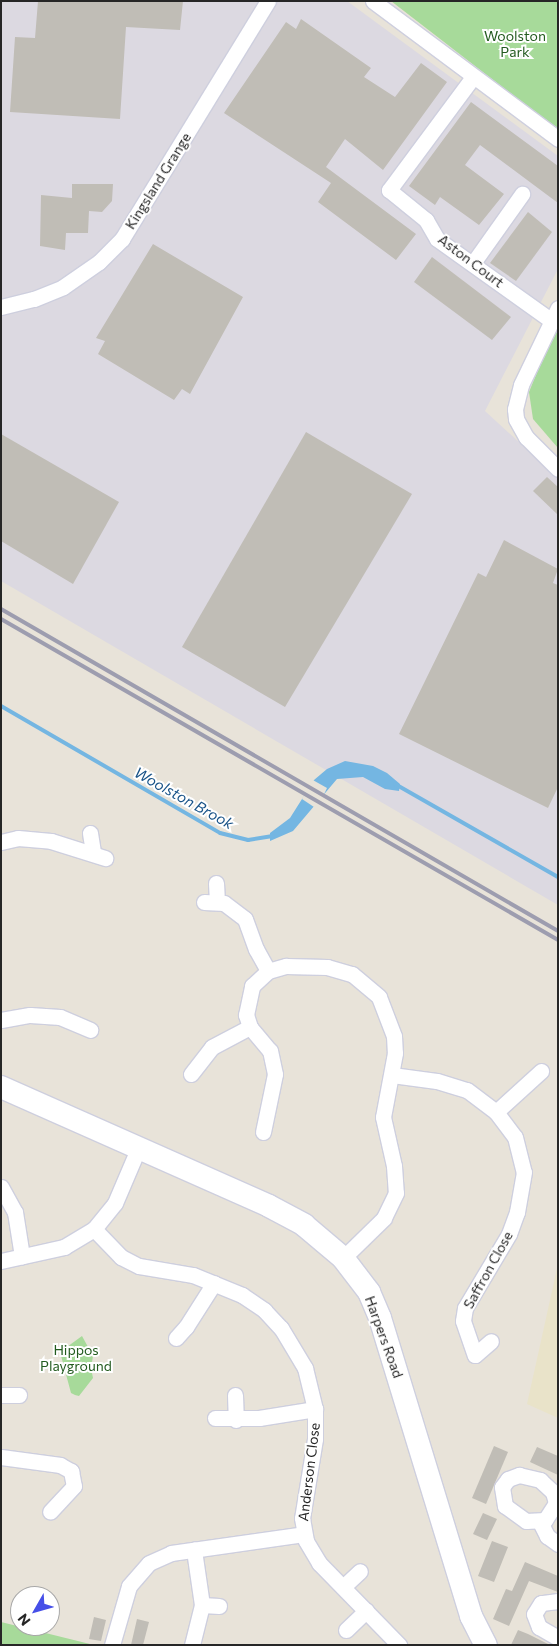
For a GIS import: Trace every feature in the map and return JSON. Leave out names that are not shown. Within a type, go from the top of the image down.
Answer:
[{"type":"street","name":"Kingsland Grange","points":[[1,307],[34,299],[63,286],[100,262],[122,239],[268,1]]},
{"type":"street","points":[[373,1],[558,139]]},
{"type":"street","name":"Aston Court","points":[[473,77],[389,190],[426,220],[438,239],[555,315]]},
{"type":"street","points":[[473,263],[522,194]]},
{"type":"street","points":[[555,315],[521,385],[515,409],[516,419],[526,437],[558,469]]},
{"type":"street","points":[[1,842],[18,838],[51,841],[99,855],[90,833]]},
{"type":"street","points":[[216,883],[210,901],[234,908],[245,919],[256,949],[268,971]]},
{"type":"street","points":[[264,1134],[275,1074],[274,1061],[270,1050],[250,1027],[246,1003],[252,986],[268,971],[286,966],[327,966],[352,974],[372,988],[386,1007],[394,1036],[392,1075],[384,1100],[383,1117],[394,1166],[396,1193],[384,1218],[343,1258]]},
{"type":"street","points":[[1,1020],[30,1015],[60,1017],[90,1030]]},
{"type":"street","points":[[189,1075],[212,1047],[250,1027]]},
{"type":"street","points":[[496,1112],[541,1071]]},
{"type":"street","name":"Saffron Close","points":[[392,1075],[416,1077],[467,1090],[496,1112],[515,1137],[524,1172],[509,1234],[465,1308],[463,1321],[475,1355],[490,1341]]},
{"type":"street","name":"Harpers Road","points":[[1,1088],[288,1215],[316,1234],[343,1258],[369,1292],[380,1318],[465,1599],[486,1645]]},
{"type":"street","points":[[1,1260],[64,1247],[94,1229],[115,1203],[138,1149]]},
{"type":"street","points":[[1,1186],[15,1212],[22,1256]]},
{"type":"street","name":"Anderson Close","points":[[94,1229],[121,1257],[139,1266],[193,1274],[242,1295],[264,1310],[280,1328],[304,1368],[315,1409],[315,1439],[302,1509],[304,1534],[313,1555],[399,1645]]},
{"type":"street","points":[[176,1338],[186,1327],[214,1283]]},
{"type":"street","points":[[236,1395],[236,1420]]},
{"type":"street","name":"Anderson Close","points":[[214,1418],[236,1420],[315,1409]]},
{"type":"street","points":[[1,1458],[60,1465],[71,1471],[74,1486],[50,1512]]},
{"type":"street","points":[[540,1522],[547,1536],[558,1544]]},
{"type":"street","name":"Anderson Close","points":[[112,1645],[128,1586],[135,1575],[156,1558],[194,1550],[304,1534]]},
{"type":"street","points":[[192,1645],[202,1605],[194,1550]]},
{"type":"street","points":[[343,1587],[360,1571]]},
{"type":"street","points":[[558,1602],[541,1603],[534,1614],[539,1627],[558,1638]]},
{"type":"street","points":[[202,1605],[219,1606]]},
{"type":"street","points":[[346,1630],[366,1611]]},
{"type":"shaded area","points":[[1,1],[347,1],[558,156],[558,269],[485,411],[558,478],[558,905],[1,581]]},
{"type":"shaded area","points":[[558,1264],[558,1418],[527,1404]]},
{"type":"green space","name":"Woolston Park","points":[[391,1],[558,1],[558,130]]},
{"type":"green space","points":[[558,321],[558,448],[533,419],[529,392]]},
{"type":"green space","name":"Hippos Playground","points":[[82,1336],[93,1356],[91,1368],[93,1378],[79,1396],[71,1393],[60,1352]]},
{"type":"green space","points":[[1,1622],[10,1624],[10,1636],[58,1636],[94,1645],[1,1645]]},
{"type":"water","points":[[345,761],[373,766],[387,773],[400,784],[399,791],[385,789],[363,777],[337,779],[293,831],[270,841],[270,833],[290,818],[314,780],[327,769]]},
{"type":"pier","points":[[311,779],[327,788],[317,809],[302,799]]},
{"type":"building","points":[[38,1],[183,1],[180,30],[126,27],[120,119],[10,112],[15,37],[35,38]]},
{"type":"building","points":[[301,19],[371,68],[364,77],[395,97],[421,63],[447,82],[383,170],[345,139],[326,167],[416,234],[396,260],[318,202],[331,183],[224,113],[286,22],[296,29]]},
{"type":"building","points":[[471,102],[558,166],[558,203],[480,145],[465,165],[504,194],[479,225],[440,197],[435,205],[409,186]]},
{"type":"building","points":[[72,184],[113,184],[112,201],[102,212],[89,211],[88,233],[66,233],[65,250],[40,246],[41,195],[72,198]]},
{"type":"building","points":[[528,212],[552,232],[516,281],[490,263]]},
{"type":"building","points":[[153,244],[243,297],[190,394],[182,389],[174,400],[98,354],[105,341],[96,338]]},
{"type":"building","points":[[432,257],[511,317],[492,340],[414,282]]},
{"type":"building","points":[[306,432],[412,494],[285,707],[182,647]]},
{"type":"building","points":[[1,434],[119,502],[73,584],[1,541]]},
{"type":"building","points":[[547,477],[558,487],[558,515],[533,491]]},
{"type":"building","points":[[504,540],[558,569],[553,583],[558,585],[558,787],[548,808],[399,734],[478,573],[486,577]]},
{"type":"building","points":[[494,1446],[508,1452],[486,1504],[472,1498]]},
{"type":"building","points":[[537,1447],[558,1456],[558,1475],[530,1462]]},
{"type":"building","points":[[483,1513],[497,1519],[487,1540],[473,1534]]},
{"type":"building","points":[[492,1541],[508,1547],[494,1582],[478,1576]]},
{"type":"building","points":[[525,1562],[558,1576],[558,1592],[529,1581],[509,1626],[493,1619],[506,1589],[512,1591]]},
{"type":"building","points":[[94,1617],[106,1620],[101,1641],[89,1639]]},
{"type":"building","points":[[137,1619],[149,1622],[143,1645],[131,1645]]},
{"type":"building","points":[[518,1630],[528,1634],[550,1645],[511,1645]]},
{"type":"waterway","name":"Woolston Brook","points":[[1,706],[220,833],[248,840],[273,836]]},
{"type":"waterway","name":"Woolston Brook","points":[[395,784],[558,877]]},
{"type":"railway","points":[[1,609],[558,931]]},
{"type":"railway","points":[[1,619],[558,940]]}]
